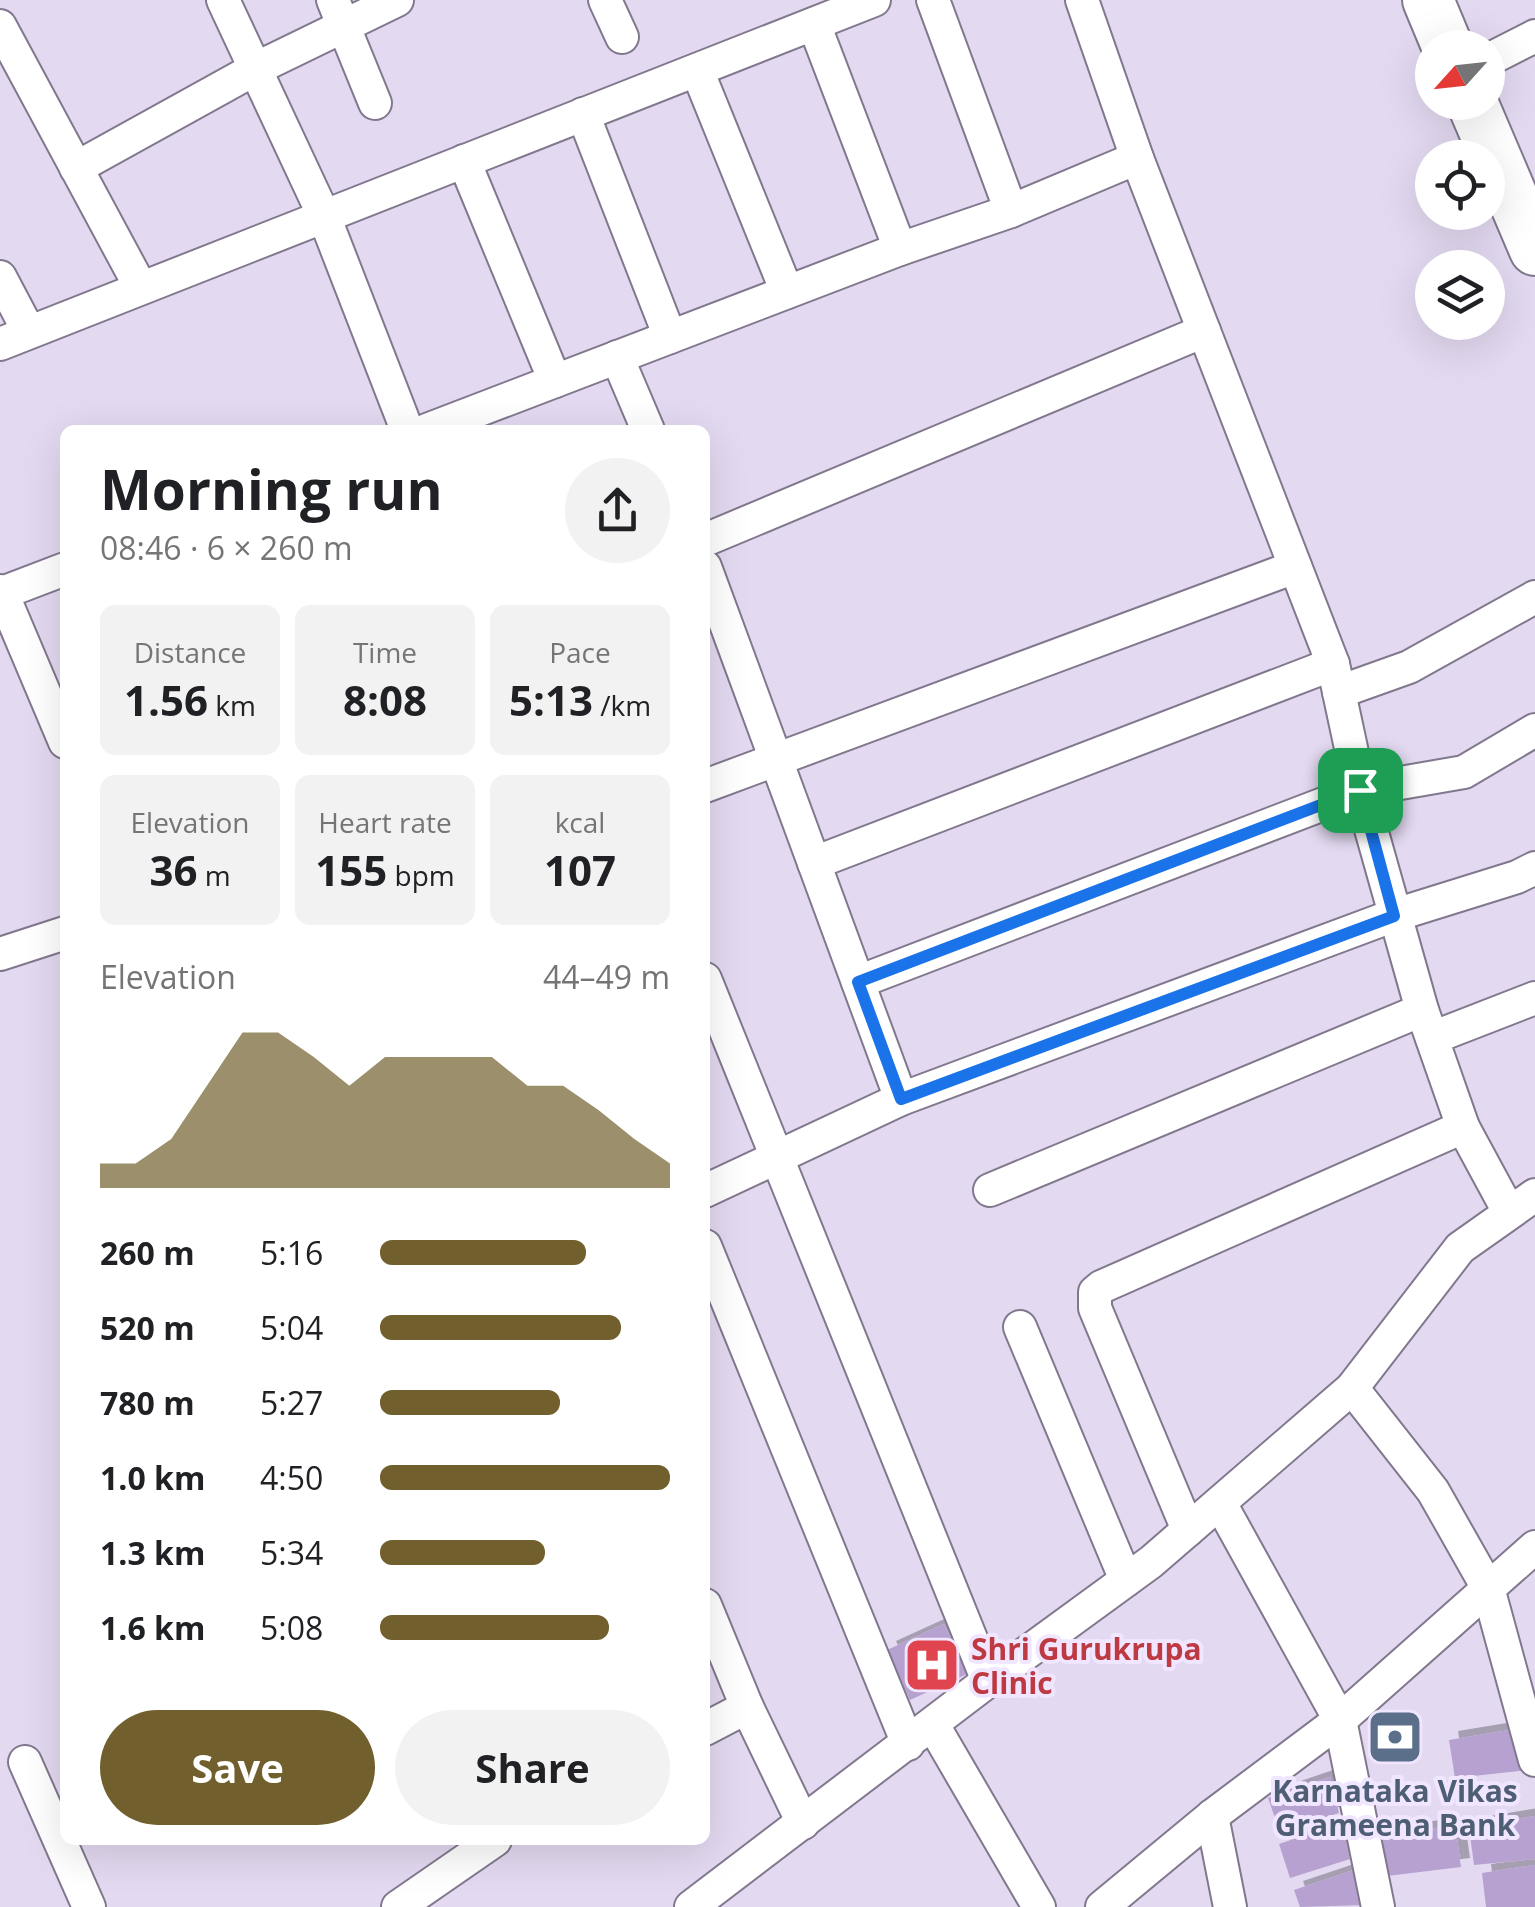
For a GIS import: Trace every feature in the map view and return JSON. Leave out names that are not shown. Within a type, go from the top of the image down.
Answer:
[{"type":"highway","points":[[1428,0],[1440,30]]},
{"type":"highway","points":[[1480,120],[1535,250]]},
{"type":"street","points":[[223,0],[324,216],[405,425]]},
{"type":"street","points":[[76,168],[255,69],[338,12],[397,0]]},
{"type":"street","points":[[605,0],[622,37]]},
{"type":"street","points":[[933,0],[1012,211]]},
{"type":"street","points":[[692,1907],[1126,1580],[1220,1503],[1352,1388],[1460,1248],[1522,1204],[1464,1127],[1394,916],[1360,790],[1336,678],[1136,158],[1082,0]]},
{"type":"street","points":[[0,278],[14,338],[814,24],[857,3]]},
{"type":"street","points":[[338,12],[375,103]]},
{"type":"street","points":[[814,24],[900,249]]},
{"type":"street","points":[[0,26],[140,288]]},
{"type":"street","points":[[1505,51],[1535,36]]},
{"type":"street","points":[[697,70],[786,292]]},
{"type":"street","points":[[583,114],[670,336]]},
{"type":"street","points":[[455,425],[494,418],[555,381],[900,249],[1012,211],[1136,158]]},
{"type":"street","points":[[464,162],[555,381]]},
{"type":"street","points":[[710,538],[1204,331]]},
{"type":"street","points":[[617,357],[646,425]]},
{"type":"street","points":[[710,784],[1295,567]]},
{"type":"street","points":[[60,571],[1,592],[60,730]]},
{"type":"street","points":[[710,582],[901,1099]]},
{"type":"street","points":[[814,863],[1336,678],[1409,666],[1535,597]]},
{"type":"street","points":[[858,982],[1360,790],[1464,772],[1535,730]]},
{"type":"street","points":[[710,1188],[901,1099],[1394,916],[1535,868]]},
{"type":"street","points":[[0,954],[60,935]]},
{"type":"street","points":[[710,990],[988,1681]]},
{"type":"street","points":[[990,1190],[1427,1024],[1535,998]]},
{"type":"street","points":[[1188,1530],[1095,1308],[1094,1292],[1464,1127]]},
{"type":"street","points":[[710,1257],[920,1735],[1040,1907]]},
{"type":"street","points":[[1020,1327],[1126,1580]]},
{"type":"street","points":[[1352,1388],[1434,1491],[1488,1588],[1535,1760]]},
{"type":"street","points":[[1220,1503],[1340,1720],[1378,1907]]},
{"type":"street","points":[[1102,1907],[1212,1816],[1340,1720],[1535,1547]]},
{"type":"street","points":[[710,1617],[747,1707],[803,1823]]},
{"type":"street","points":[[710,1726],[747,1707]]},
{"type":"street","points":[[25,1762],[60,1841]]},
{"type":"street","points":[[1212,1816],[1230,1907]]},
{"type":"street","points":[[62,1845],[89,1907]]},
{"type":"street","points":[[398,1907],[488,1845]]},
{"type":"building","points":[[944,1624],[967,1674],[910,1700],[887,1650]]},
{"type":"building","points":[[1522,1728],[1528,1770],[1455,1778],[1449,1740]]},
{"type":"building","points":[[1330,1777],[1339,1813],[1280,1832],[1268,1798]]},
{"type":"building","points":[[1535,1816],[1535,1859],[1474,1865],[1469,1827]]},
{"type":"building","points":[[1341,1823],[1350,1859],[1290,1878],[1279,1844]]},
{"type":"building","points":[[1455,1825],[1461,1867],[1387,1876],[1382,1837]]},
{"type":"building","points":[[1535,1865],[1535,1907],[1486,1907],[1482,1873]]},
{"type":"building","points":[[1357,1869],[1365,1905],[1300,1907],[1294,1890]]},
{"type":"place","name":"Shri Gurukrupa Clinic","points":[[932,1665]]},
{"type":"place","name":"Karnataka Vikas Grameena Bank","points":[[1395,1737]]},
{"type":"route","points":[[1360,790],[1394,916],[901,1099],[858,982],[1360,790]]}]
